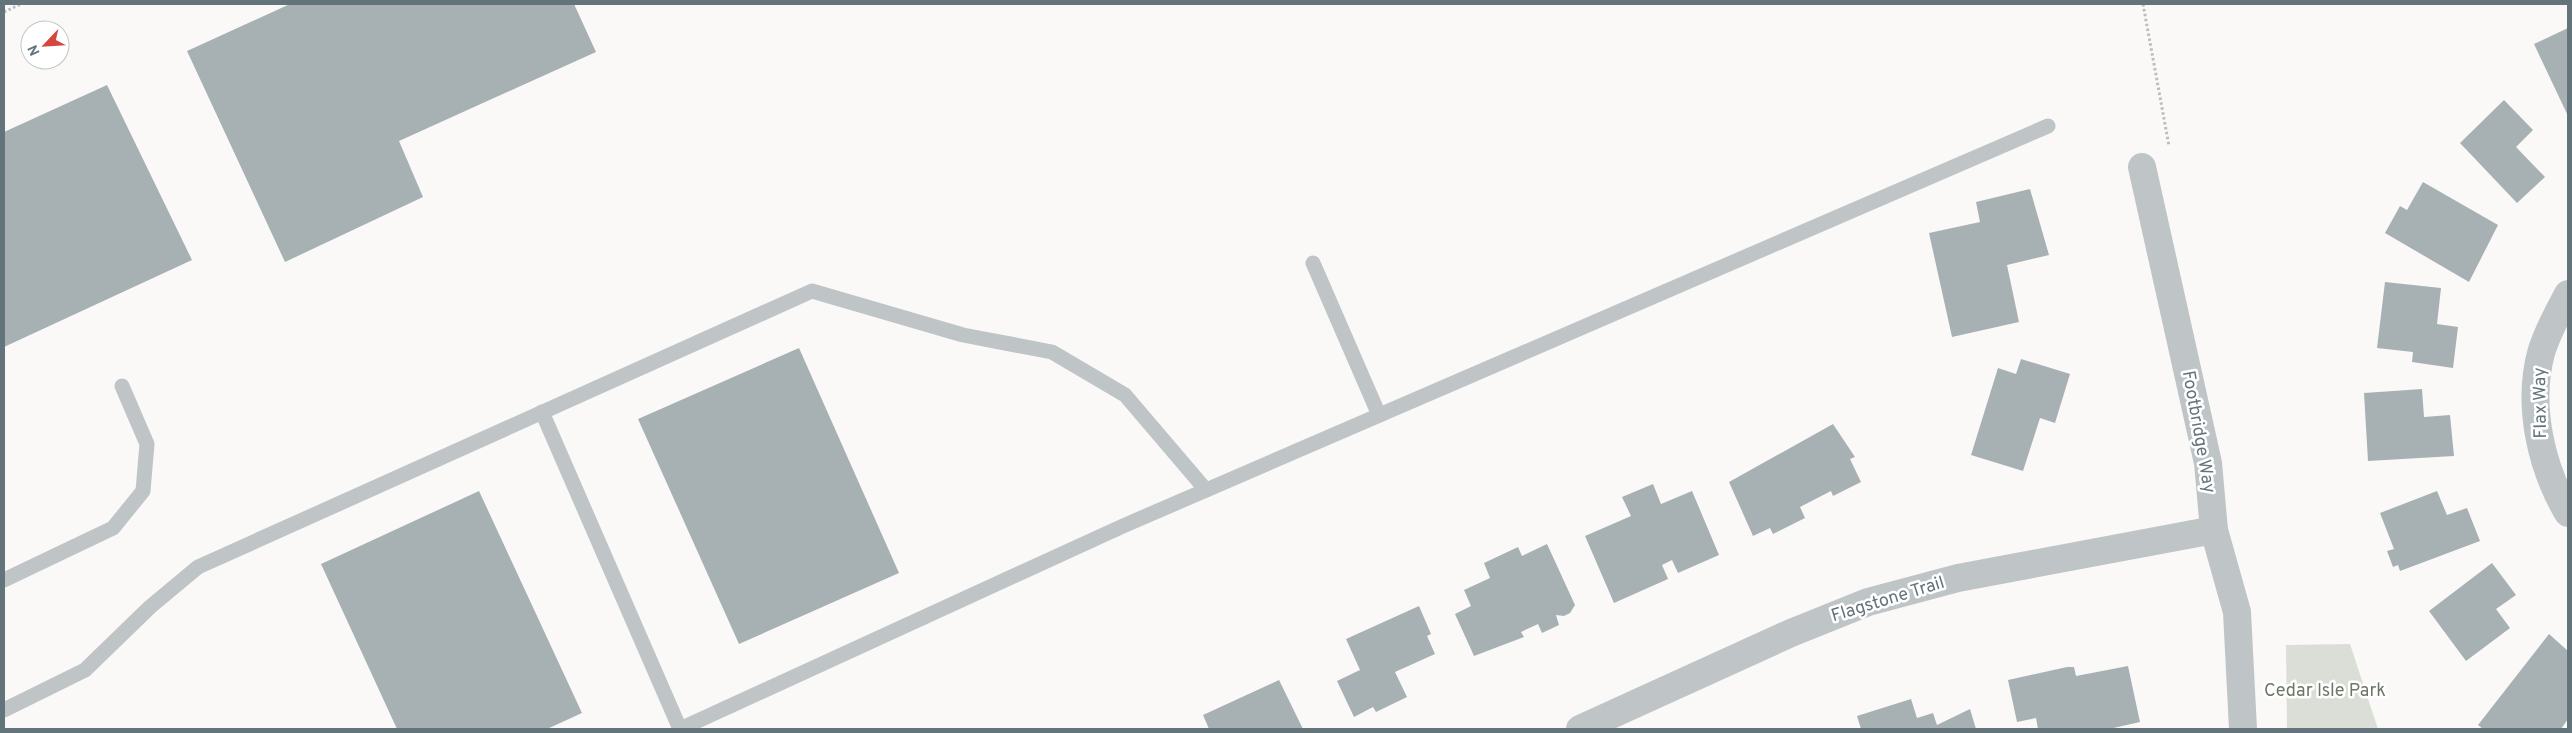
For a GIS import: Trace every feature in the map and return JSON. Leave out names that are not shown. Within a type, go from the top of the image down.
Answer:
[{"type":"street","name":"Footbridge Way","points":[[2142,167],[2208,463],[2214,530],[2238,612],[2243,729]]},
{"type":"street","name":"Flax Way","points":[[2568,294],[2552,323],[2541,354],[2537,405],[2538,436],[2546,465],[2555,490],[2568,513]]},
{"type":"street","name":"Flagstone Trail","points":[[1580,729],[1791,633],[1868,602],[1958,578],[2214,530]]},
{"type":"lane","points":[[542,412],[680,729],[1124,526],[2048,126]]},
{"type":"lane","points":[[1313,263],[1379,415]]},
{"type":"lane","points":[[4,710],[85,670],[150,607],[198,566],[812,291],[963,335],[1052,352],[1125,395],[1206,490]]},
{"type":"lane","points":[[4,580],[112,528],[143,491],[146,444],[122,386]]},
{"type":"path","points":[[4,12],[21,4]]},
{"type":"path","points":[[2142,4],[2168,144]]},
{"type":"green space","name":"Cedar Isle Park","points":[[2350,644],[2378,729],[2287,729],[2286,645]]},
{"type":"building","points":[[290,4],[574,4],[596,52],[399,141],[423,197],[285,262],[187,51]]},
{"type":"building","points":[[2568,28],[2568,116],[2534,44]]},
{"type":"building","points":[[107,85],[192,260],[4,347],[4,132]]},
{"type":"building","points":[[2504,100],[2533,130],[2516,147],[2545,177],[2517,203],[2460,143]]},
{"type":"building","points":[[2423,182],[2498,225],[2469,282],[2385,233],[2400,206],[2407,210]]},
{"type":"building","points":[[2030,189],[2049,255],[2007,265],[2019,322],[1952,337],[1929,233],[1980,222],[1976,202]]},
{"type":"building","points":[[2385,282],[2441,288],[2437,324],[2458,327],[2453,368],[2412,362],[2413,352],[2377,348]]},
{"type":"building","points":[[799,348],[899,573],[739,644],[638,419]]},
{"type":"building","points":[[2021,359],[2070,374],[2055,423],[2040,418],[2023,471],[1971,455],[1998,368],[2016,374]]},
{"type":"building","points":[[2422,389],[2424,417],[2450,415],[2454,456],[2368,461],[2364,393]]},
{"type":"building","points":[[1833,424],[1855,457],[1850,459],[1861,482],[1833,496],[1831,491],[1800,507],[1805,518],[1773,534],[1770,528],[1753,536],[1729,482]]},
{"type":"building","points":[[1653,484],[1661,504],[1692,491],[1719,555],[1678,573],[1672,560],[1662,565],[1668,579],[1614,603],[1585,536],[1631,516],[1622,497]]},
{"type":"building","points":[[479,491],[582,713],[547,729],[397,729],[321,564]]},
{"type":"building","points":[[2437,491],[2447,515],[2467,508],[2480,541],[2400,571],[2398,565],[2393,567],[2387,551],[2394,549],[2380,513]]},
{"type":"building","points":[[1547,544],[1575,605],[1570,613],[1564,616],[1556,615],[1559,625],[1542,633],[1538,624],[1521,632],[1524,637],[1474,656],[1455,614],[1471,606],[1464,590],[1490,578],[1484,563],[1518,547],[1522,556]]},
{"type":"building","points":[[2492,563],[2516,595],[2496,609],[2510,628],[2466,661],[2429,611]]},
{"type":"building","points":[[1419,606],[1431,634],[1427,636],[1435,654],[1395,672],[1407,697],[1376,712],[1373,707],[1354,717],[1337,681],[1360,670],[1346,639]]},
{"type":"building","points":[[2549,634],[2568,651],[2568,719],[2561,729],[2483,729],[2478,725]]},
{"type":"building","points":[[2128,666],[2140,722],[2109,729],[2038,729],[2036,718],[2017,722],[2008,680],[2067,667],[2074,667],[2076,676]]},
{"type":"building","points":[[1279,680],[1303,729],[1209,729],[1203,715]]},
{"type":"building","points":[[1911,699],[1917,718],[1933,713],[1937,725],[1970,709],[1976,729],[1861,729],[1857,716]]}]
